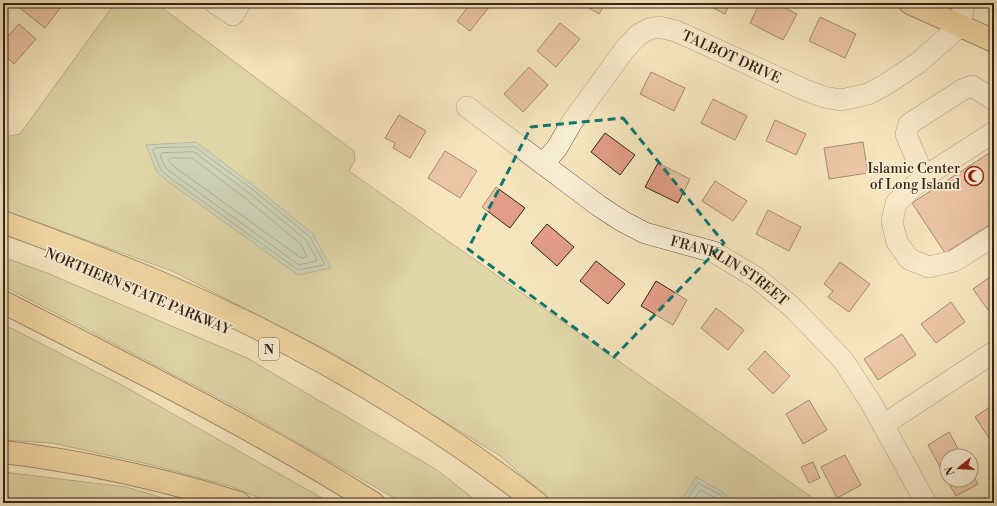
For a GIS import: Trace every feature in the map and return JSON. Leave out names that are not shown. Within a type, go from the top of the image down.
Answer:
[{"type":"main road","points":[[910,3],[994,41]]},
{"type":"main road","points":[[3,222],[156,281],[225,312],[296,347],[361,383],[426,424],[490,468],[536,503]]},
{"type":"main road","name":"NORTHERN STATE PARKWAY","points":[[3,236],[144,291],[202,316],[256,342],[364,401],[416,434],[514,503]]},
{"type":"main road","points":[[3,302],[240,425],[293,454],[373,503]]},
{"type":"main road","points":[[3,452],[71,462],[133,474],[193,489],[240,503]]},
{"type":"street","points":[[215,3],[233,15],[240,3]]},
{"type":"street","points":[[960,26],[964,3]]},
{"type":"street","name":"TALBOT DRIVE","points":[[544,164],[557,148],[572,122],[625,49],[638,35],[650,29],[659,27],[676,31],[805,90],[824,97],[841,100],[868,94],[885,85],[918,63],[960,26]]},
{"type":"street","points":[[924,177],[906,134],[909,124],[962,90],[972,86],[994,100]]},
{"type":"street","name":"FRANKLIN STREET","points":[[467,107],[622,222],[645,233],[714,252],[757,278],[793,308],[843,360],[871,403],[926,503]]},
{"type":"street","points":[[994,132],[924,177],[896,203],[892,222],[897,242],[909,259],[929,267],[954,261],[994,236]]},
{"type":"street","points":[[883,425],[994,352]]},
{"type":"highlighted area","points":[[623,118],[724,243],[614,357],[468,249],[531,127]]},
{"type":"shaded area","points":[[115,3],[119,3],[125,7],[135,3],[157,4],[354,151],[355,161],[349,171],[810,496],[814,503],[554,503],[500,456],[338,356],[172,271],[3,210],[3,137],[20,134]]},
{"type":"shaded area","points":[[3,257],[47,273],[247,358],[437,470],[479,503],[403,503],[234,406],[3,286]]},
{"type":"shaded area","points":[[3,324],[120,384],[331,503],[272,503],[230,486],[148,464],[52,443],[3,440]]},
{"type":"shaded area","points":[[3,472],[126,487],[179,503],[3,503]]},
{"type":"water","points":[[196,142],[254,186],[313,234],[331,268],[298,275],[166,180],[157,172],[146,145]]},
{"type":"water","points":[[696,477],[721,491],[735,503],[684,503],[682,500]]},
{"type":"building","points":[[24,3],[57,3],[61,7],[45,28],[20,8]]},
{"type":"building","points":[[471,3],[486,3],[490,6],[470,31],[457,21]]},
{"type":"building","points":[[581,3],[606,3],[599,14]]},
{"type":"building","points":[[704,3],[730,3],[725,14]]},
{"type":"building","points":[[760,3],[776,3],[797,14],[783,40],[750,23]]},
{"type":"building","points":[[820,17],[856,34],[845,58],[809,41]]},
{"type":"building","points":[[560,23],[580,39],[556,67],[537,51]]},
{"type":"building","points":[[19,24],[36,39],[14,64],[3,54],[3,42]]},
{"type":"building","points":[[529,67],[548,85],[523,112],[504,94]]},
{"type":"building","points":[[651,72],[685,88],[674,111],[640,94]]},
{"type":"building","points":[[713,99],[747,116],[735,140],[701,123]]},
{"type":"building","points":[[399,115],[426,131],[410,158],[393,148],[395,143],[385,138]]},
{"type":"building","points":[[775,120],[806,134],[796,155],[766,141]]},
{"type":"building","points":[[605,133],[635,155],[620,175],[591,152]]},
{"type":"building","points":[[863,142],[868,173],[829,179],[824,148]]},
{"type":"building","name":"Islamic Center of Long Island","points":[[994,150],[994,226],[989,229],[988,226],[945,253],[912,203]]},
{"type":"building","points":[[445,151],[477,171],[460,198],[428,178]]},
{"type":"building","points":[[658,163],[690,179],[678,203],[645,187]]},
{"type":"building","points":[[715,181],[747,201],[733,221],[702,201]]},
{"type":"building","points":[[496,187],[525,208],[510,228],[482,207]]},
{"type":"building","points":[[768,210],[801,227],[789,251],[756,234]]},
{"type":"building","points":[[547,224],[574,247],[557,266],[531,243]]},
{"type":"building","points":[[596,261],[625,284],[608,304],[580,281]]},
{"type":"building","points":[[840,262],[870,284],[849,312],[828,297],[833,291],[824,284]]},
{"type":"building","points":[[994,274],[994,306],[988,310],[973,289]]},
{"type":"building","points":[[656,281],[687,300],[673,325],[641,306]]},
{"type":"building","points":[[951,302],[965,322],[936,343],[921,324]]},
{"type":"building","points":[[716,308],[744,330],[728,350],[701,328]]},
{"type":"building","points":[[902,334],[916,355],[878,380],[864,359]]},
{"type":"building","points":[[765,351],[790,376],[773,394],[748,369]]},
{"type":"building","points":[[809,400],[827,430],[803,444],[786,414]]},
{"type":"building","points":[[994,404],[994,434],[989,438],[975,417]]},
{"type":"building","points":[[949,432],[958,448],[939,448],[939,465],[928,445]]},
{"type":"building","points":[[845,455],[861,485],[837,498],[821,467]]},
{"type":"building","points":[[813,462],[820,478],[809,483],[801,467]]},
{"type":"building","points":[[952,488],[971,488],[956,496]]},
{"type":"place","name":"Islamic Center of Long Island","points":[[974,176]]}]
